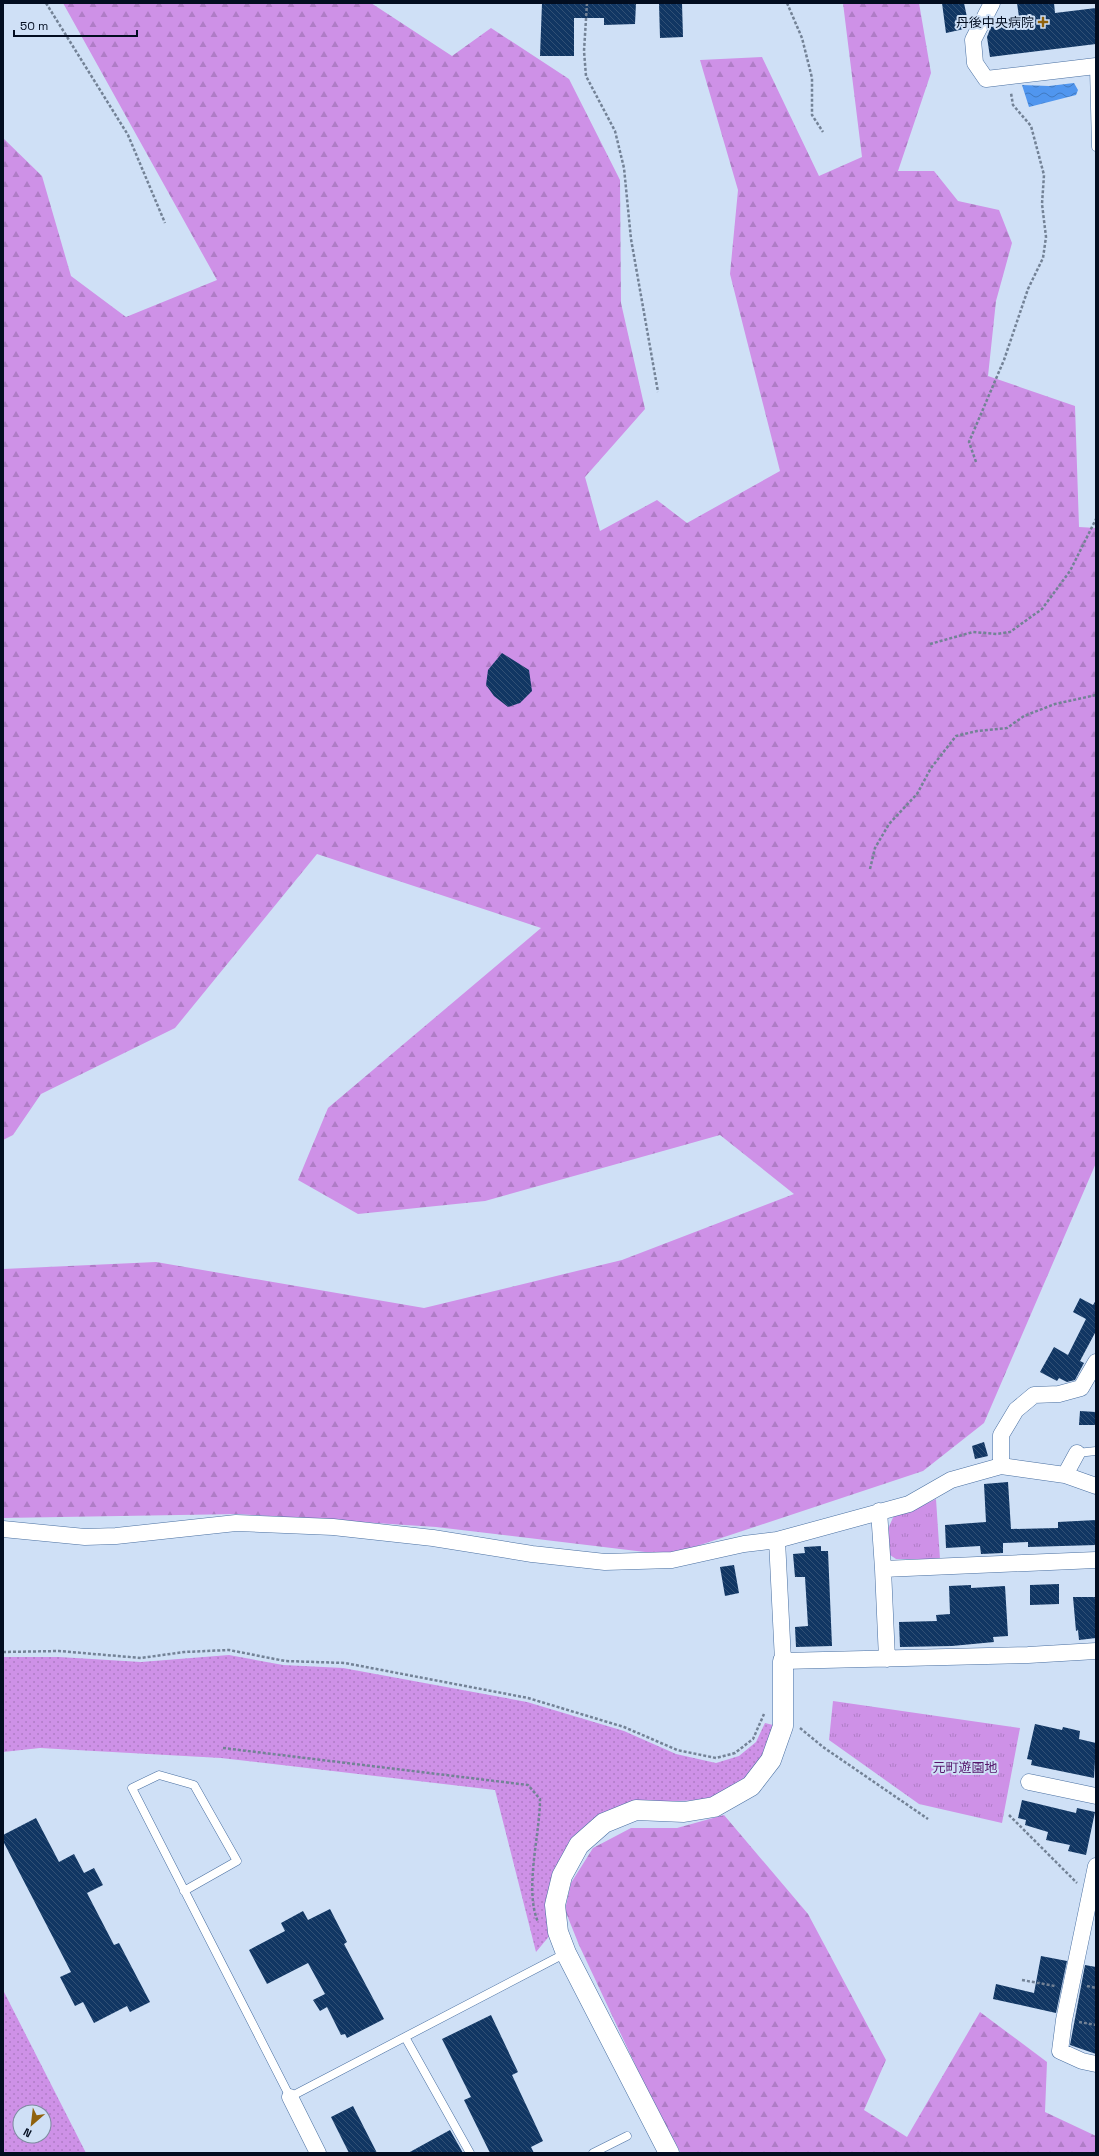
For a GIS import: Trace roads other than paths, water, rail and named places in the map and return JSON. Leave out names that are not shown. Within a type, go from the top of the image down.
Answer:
[{"type":"street","points":[[992,3],[973,40],[975,63],[986,79],[1095,66]]},
{"type":"street","points":[[1001,1466],[1001,1435],[1016,1410],[1034,1395],[1058,1394],[1081,1388],[1096,1362]]},
{"type":"street","points":[[1065,1475],[1077,1454]]},
{"type":"street","points":[[3,1528],[85,1537],[116,1536],[236,1523],[333,1527],[433,1538],[532,1554],[605,1562],[672,1560],[744,1544],[776,1540],[909,1504],[950,1480],[1001,1466],[1065,1475],[1096,1486]]},
{"type":"street","points":[[879,1511],[887,1659]]},
{"type":"street","points":[[669,2153],[566,1953],[558,1932],[555,1906],[562,1876],[579,1846],[604,1823],[636,1810],[684,1812],[714,1807],[751,1786],[771,1760],[783,1726],[783,1661],[776,1540]]},
{"type":"street","points":[[883,1569],[1096,1560]]},
{"type":"street","points":[[783,1661],[1028,1655],[1096,1651]]},
{"type":"street","points":[[1029,1782],[1096,1796]]},
{"type":"street","points":[[1096,1867],[1092,1890],[1092,1911],[1064,2020],[1060,2051],[1082,2061],[1096,2064]]},
{"type":"street","points":[[290,2097],[318,2153]]},
{"type":"lane","points":[[1095,66],[1096,147]]},
{"type":"lane","points":[[1077,1454],[1096,1451]]},
{"type":"lane","points":[[184,1891],[237,1862],[194,1785],[159,1775],[132,1788],[184,1891],[290,2097],[566,1953]]},
{"type":"lane","points":[[405,2037],[470,2153]]},
{"type":"lane","points":[[593,2153],[627,2136]]},
{"type":"water","points":[[1074,83],[1078,90],[1076,95],[1029,107],[1022,85],[1049,86]]},
{"type":"place","name":"丹後中央病院","points":[[1043,22]]},
{"type":"park label","name":"元町遊園地","points":[[965,1767]]}]
